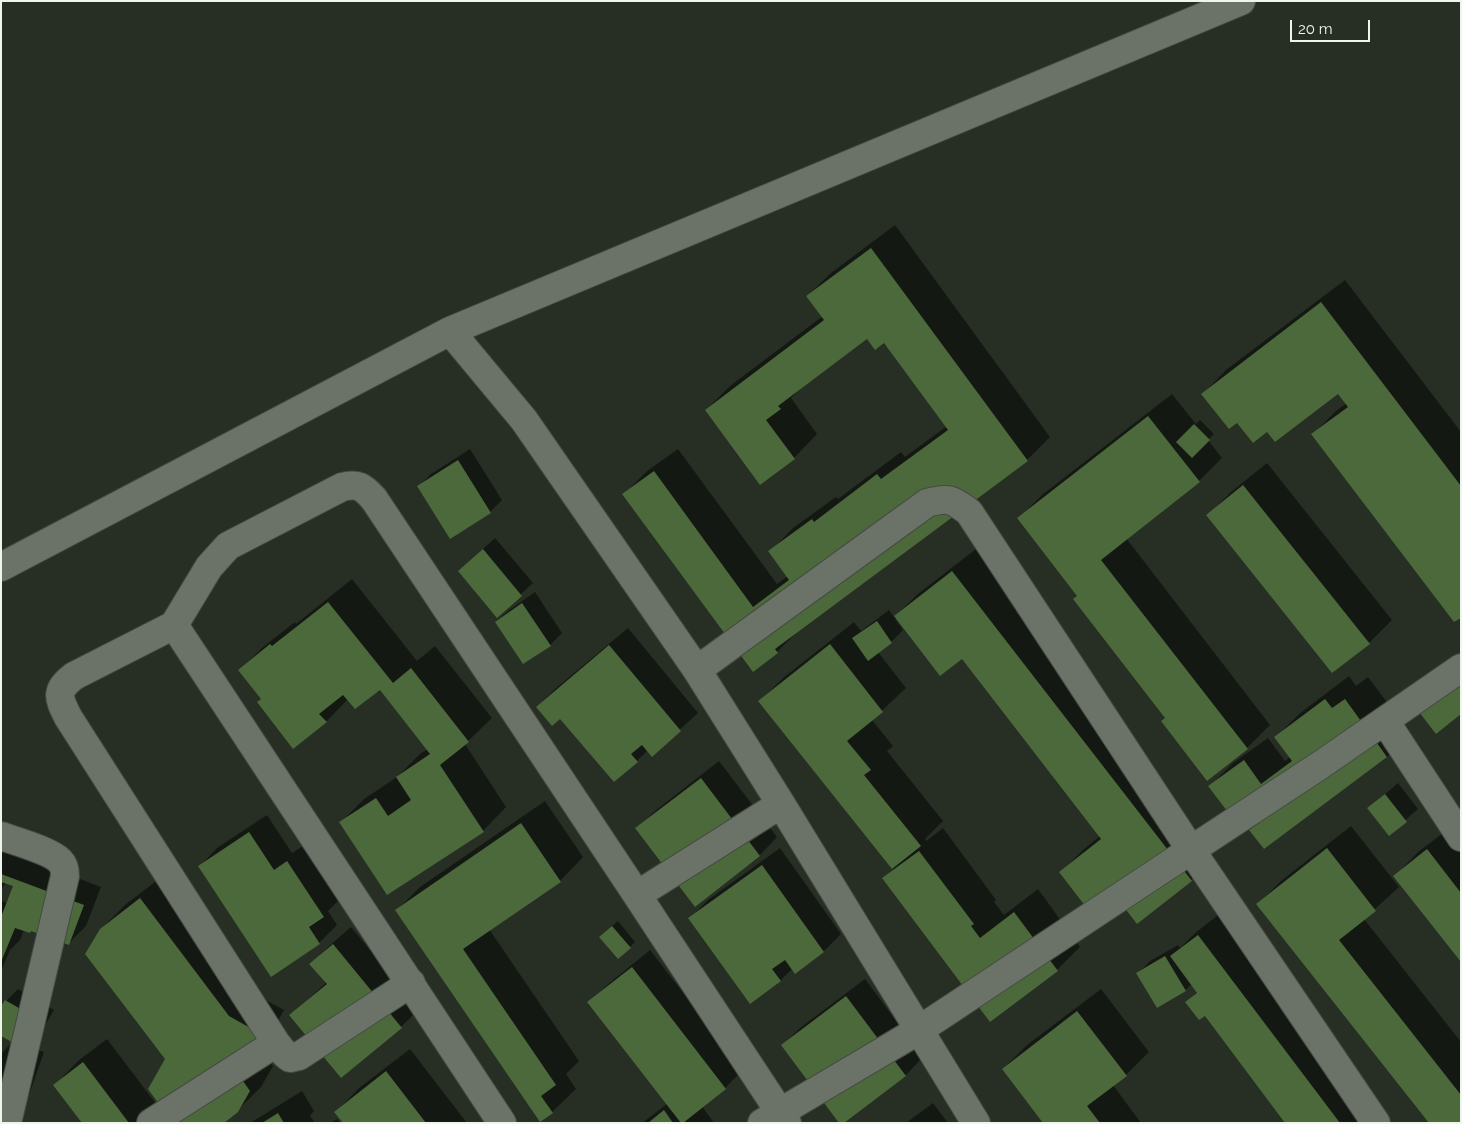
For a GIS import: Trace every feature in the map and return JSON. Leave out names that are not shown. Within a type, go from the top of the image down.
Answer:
[{"type":"street","points":[[1,567],[450,331],[1241,1]]},
{"type":"street","points":[[450,331],[524,420],[697,670],[976,1123]]},
{"type":"street","points":[[411,983],[298,1056],[290,1058],[285,1054],[276,1044],[87,747],[60,700],[59,693],[64,684],[74,676],[174,625],[209,567],[228,546],[342,487],[353,484],[364,488],[389,522],[637,895],[776,1119],[919,1030],[1320,766],[1461,668]]},
{"type":"street","points":[[697,670],[927,503],[942,499],[955,501],[969,512],[1190,850],[1376,1123]]},
{"type":"street","points":[[174,625],[502,1123]]},
{"type":"street","points":[[1385,720],[1461,837]]},
{"type":"street","points":[[637,895],[781,804]]},
{"type":"street","points":[[1,836],[50,854],[60,860],[64,867],[65,876],[7,1123]]},
{"type":"street","points":[[151,1123],[276,1044]]},
{"type":"building","points":[[871,248],[1028,461],[775,649],[778,653],[753,672],[622,494],[654,471],[753,607],[789,580],[768,551],[812,519],[814,522],[877,474],[881,479],[948,430],[884,343],[875,350],[867,339],[778,406],[781,409],[766,420],[795,459],[760,485],[705,410],[824,320],[806,296]]},
{"type":"building","points":[[1321,302],[1461,486],[1461,618],[1454,622],[1311,434],[1348,407],[1338,394],[1275,442],[1267,432],[1253,443],[1237,423],[1229,429],[1201,394]]},
{"type":"building","points":[[1148,416],[1200,482],[1101,560],[1248,749],[1207,781],[1161,721],[1165,718],[1073,599],[1077,596],[1017,518]]},
{"type":"building","points":[[1194,424],[1210,440],[1192,458],[1176,442]]},
{"type":"building","points":[[458,460],[491,513],[450,539],[417,486]]},
{"type":"building","points":[[1243,485],[1370,644],[1332,673],[1206,515]]},
{"type":"building","points":[[483,549],[522,596],[497,618],[458,571]]},
{"type":"building","points":[[952,571],[1192,881],[1137,924],[1110,889],[1086,907],[1059,872],[1101,839],[962,659],[940,676],[894,616]]},
{"type":"building","points":[[328,602],[393,683],[411,668],[469,742],[440,765],[484,832],[387,895],[339,822],[376,798],[388,816],[411,800],[396,777],[430,754],[380,690],[355,709],[343,695],[319,714],[327,722],[293,749],[257,702],[261,699],[238,670]]},
{"type":"building","points":[[522,603],[551,646],[523,664],[495,622]]},
{"type":"building","points":[[877,621],[892,643],[868,661],[852,638]]},
{"type":"building","points":[[830,644],[883,712],[847,741],[871,770],[864,775],[921,846],[892,869],[758,701]]},
{"type":"building","points":[[609,645],[681,731],[652,757],[642,745],[631,754],[638,762],[614,782],[560,719],[552,726],[536,707]]},
{"type":"building","points":[[1461,660],[1461,714],[1436,734],[1409,699]]},
{"type":"building","points":[[1325,699],[1332,708],[1345,699],[1387,757],[1264,849],[1249,830],[1274,812],[1234,820],[1208,786],[1244,760],[1261,784],[1292,761],[1274,737]]},
{"type":"building","points":[[701,778],[760,856],[695,907],[635,828]]},
{"type":"building","points":[[1385,794],[1407,822],[1389,836],[1367,808]]},
{"type":"building","points":[[521,823],[561,882],[463,949],[556,1085],[541,1096],[553,1113],[540,1122],[395,910]]},
{"type":"building","points":[[249,832],[274,870],[287,861],[324,917],[309,927],[320,944],[271,977],[198,866]]},
{"type":"building","points":[[1327,848],[1376,911],[1339,940],[1461,1095],[1461,1123],[1429,1123],[1256,904]]},
{"type":"building","points":[[1427,849],[1461,893],[1461,962],[1393,876]]},
{"type":"building","points":[[919,851],[974,924],[971,926],[980,938],[1014,912],[1058,971],[990,1022],[882,878]]},
{"type":"building","points":[[762,865],[824,952],[795,974],[785,960],[772,969],[781,981],[750,1004],[688,918]]},
{"type":"building","points":[[1,874],[84,905],[69,945],[31,931],[30,933],[15,928],[1,962],[1,917],[13,886],[1,882]]},
{"type":"building","points":[[140,898],[229,1016],[261,1034],[238,1074],[250,1091],[238,1112],[224,1123],[148,1123],[164,1111],[148,1089],[165,1059],[85,954],[100,929]]},
{"type":"building","points":[[612,926],[631,948],[618,959],[599,937]]},
{"type":"building","points":[[1198,935],[1340,1123],[1285,1123],[1205,1016],[1199,1020],[1185,1002],[1197,993],[1170,956]]},
{"type":"building","points":[[333,944],[402,1028],[341,1078],[289,1015],[327,984],[309,964]]},
{"type":"building","points":[[1165,956],[1186,991],[1157,1008],[1136,973]]},
{"type":"building","points":[[632,967],[726,1089],[683,1123],[681,1123],[587,1002]]},
{"type":"building","points":[[846,996],[906,1076],[844,1123],[839,1123],[781,1045]]},
{"type":"building","points":[[5,1000],[43,1022],[26,1050],[1,1036],[1,1006]]},
{"type":"building","points":[[1077,1011],[1127,1076],[1087,1106],[1100,1123],[1043,1123],[1002,1069]]},
{"type":"building","points":[[83,1062],[129,1123],[82,1123],[53,1085]]},
{"type":"building","points":[[386,1071],[426,1123],[343,1123],[334,1112]]},
{"type":"building","points":[[664,1110],[673,1123],[648,1123]]},
{"type":"building","points":[[278,1113],[284,1123],[262,1123]]}]
